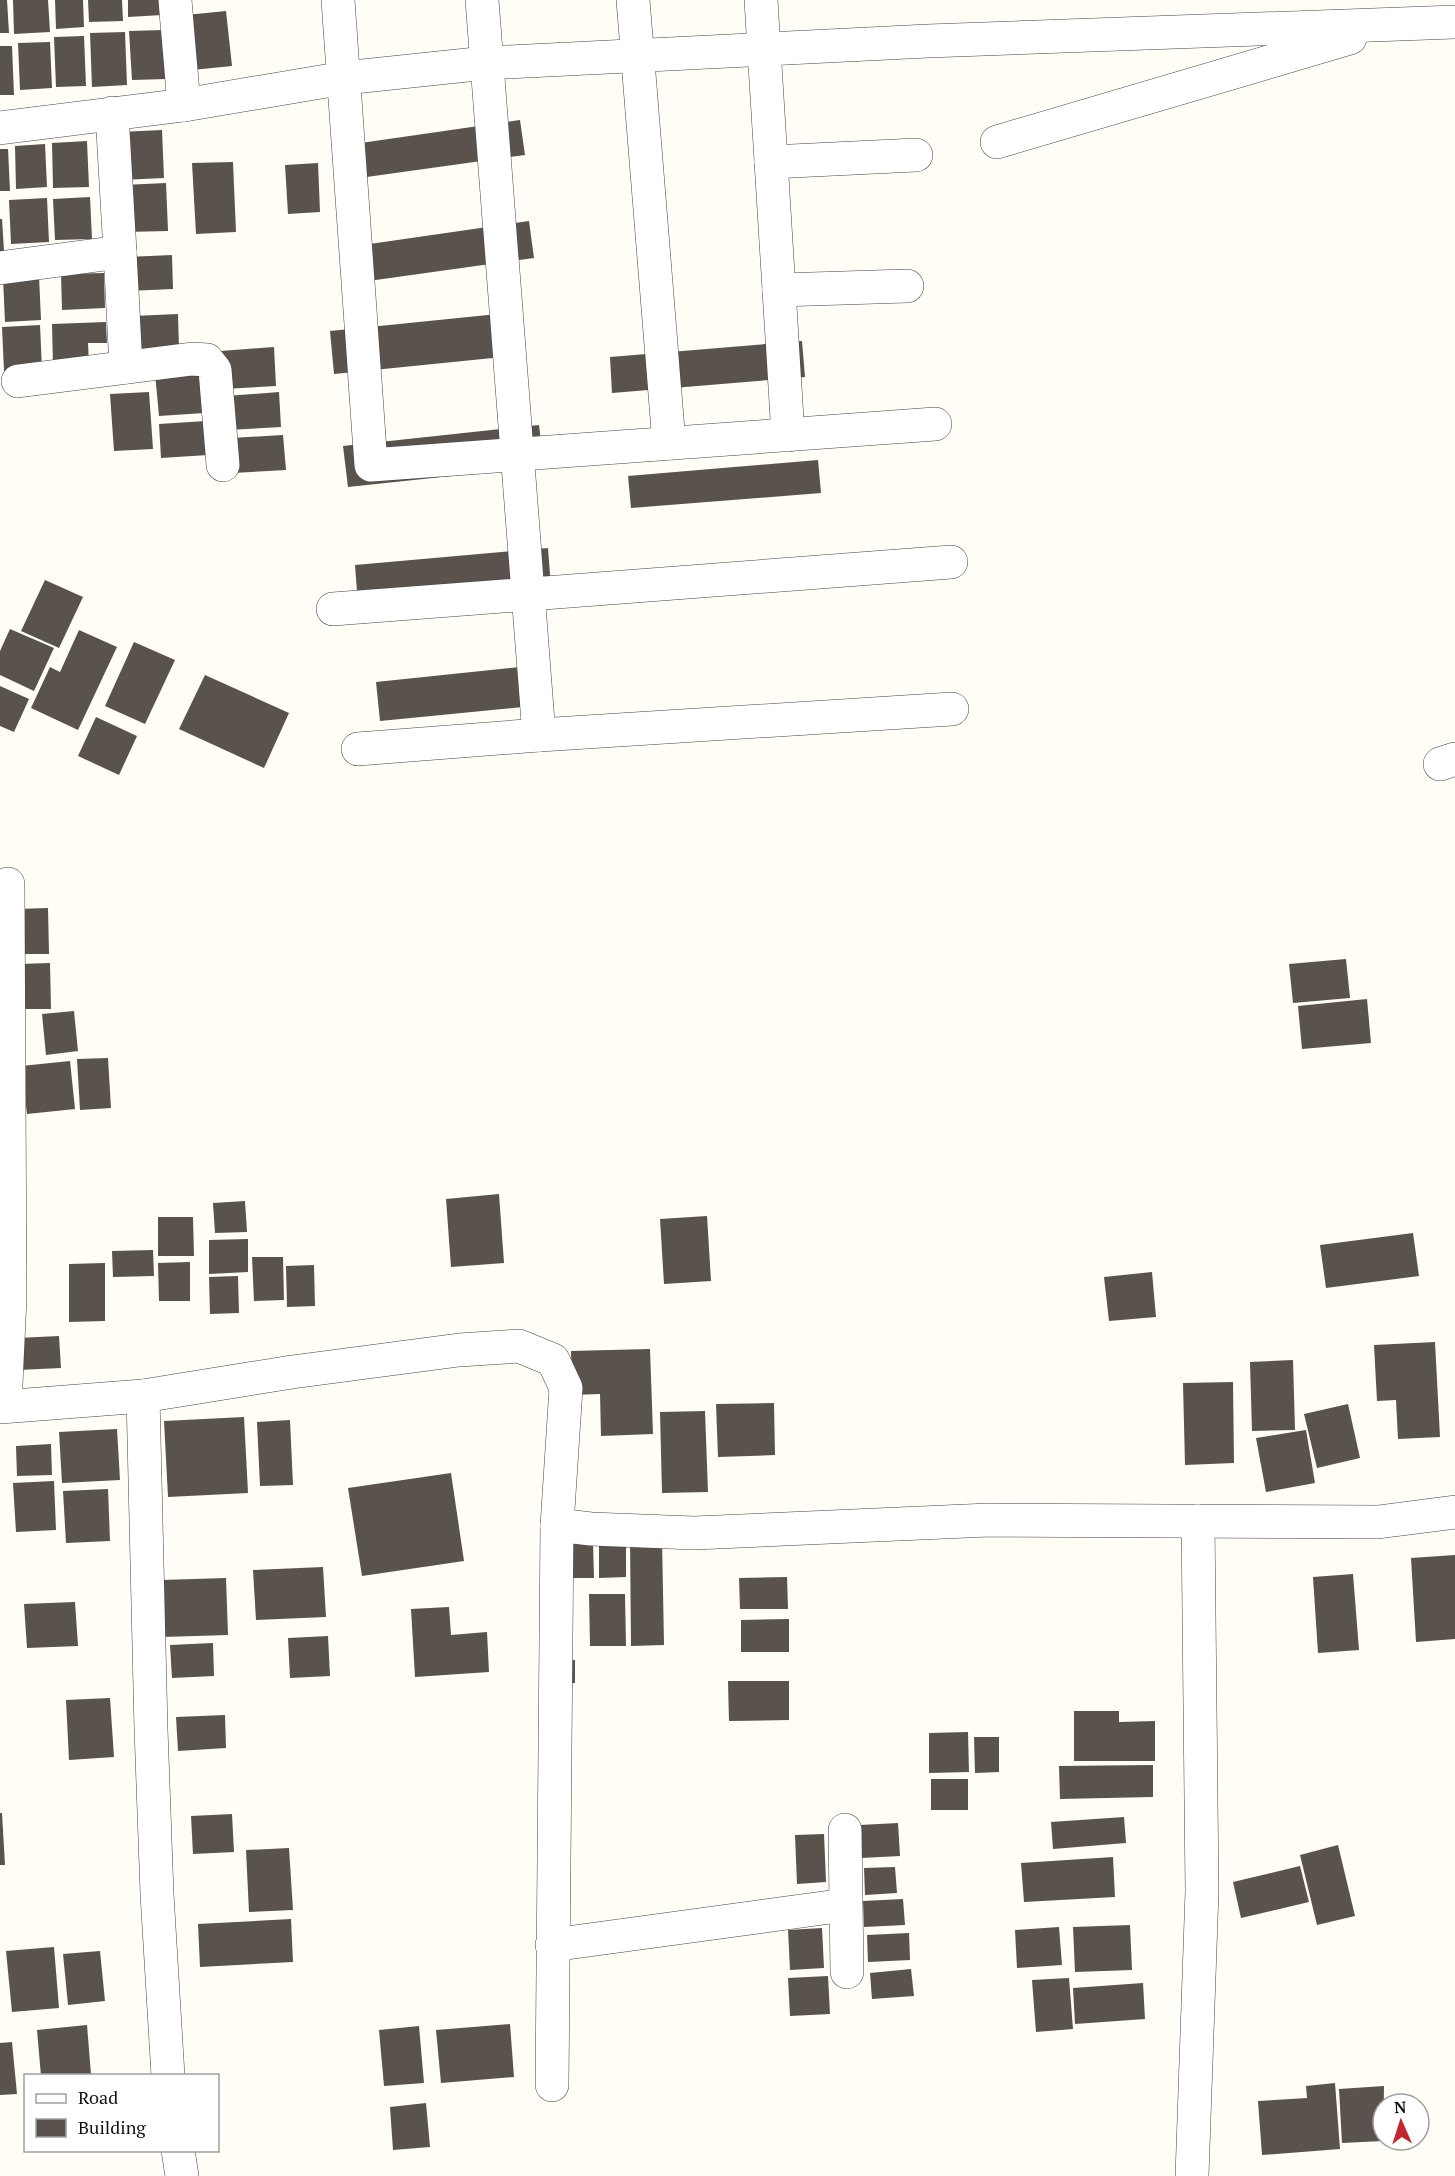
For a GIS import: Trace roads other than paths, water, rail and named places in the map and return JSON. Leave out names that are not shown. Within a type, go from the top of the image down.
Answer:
[{"type":"street","points":[[175,0],[184,105]]},
{"type":"street","points":[[338,0],[371,465],[935,424]]},
{"type":"street","points":[[482,0],[539,735]]},
{"type":"street","points":[[633,0],[669,443]]},
{"type":"street","points":[[760,0],[788,435]]},
{"type":"street","points":[[0,128],[184,105],[344,78],[486,63],[928,41],[1455,22]]},
{"type":"street","points":[[997,142],[1395,24]]},
{"type":"street","points":[[112,113],[126,367]]},
{"type":"street","points":[[771,162],[916,155]]},
{"type":"street","points":[[0,268],[120,252]]},
{"type":"street","points":[[779,290],[907,286]]},
{"type":"street","points":[[18,381],[192,359],[207,360],[215,370],[223,465]]},
{"type":"street","points":[[333,609],[951,562]]},
{"type":"street","points":[[358,749],[539,735],[952,709]]},
{"type":"street","points":[[8,884],[10,1298],[3,1407],[143,1396],[292,1372],[459,1350],[519,1346],[553,1360],[566,1388],[557,1525],[552,2085]]},
{"type":"street","points":[[143,1396],[153,1788],[168,2074]]},
{"type":"street","points":[[557,1525],[591,1529],[694,1533],[989,1520],[1378,1522],[1455,1512]]},
{"type":"street","points":[[1192,2176],[1202,1891],[1198,1521]]},
{"type":"street","points":[[844,1830],[847,1972]]},
{"type":"street","points":[[552,1945],[845,1905]]},
{"type":"street","points":[[178,2152],[183,2176]]}]
